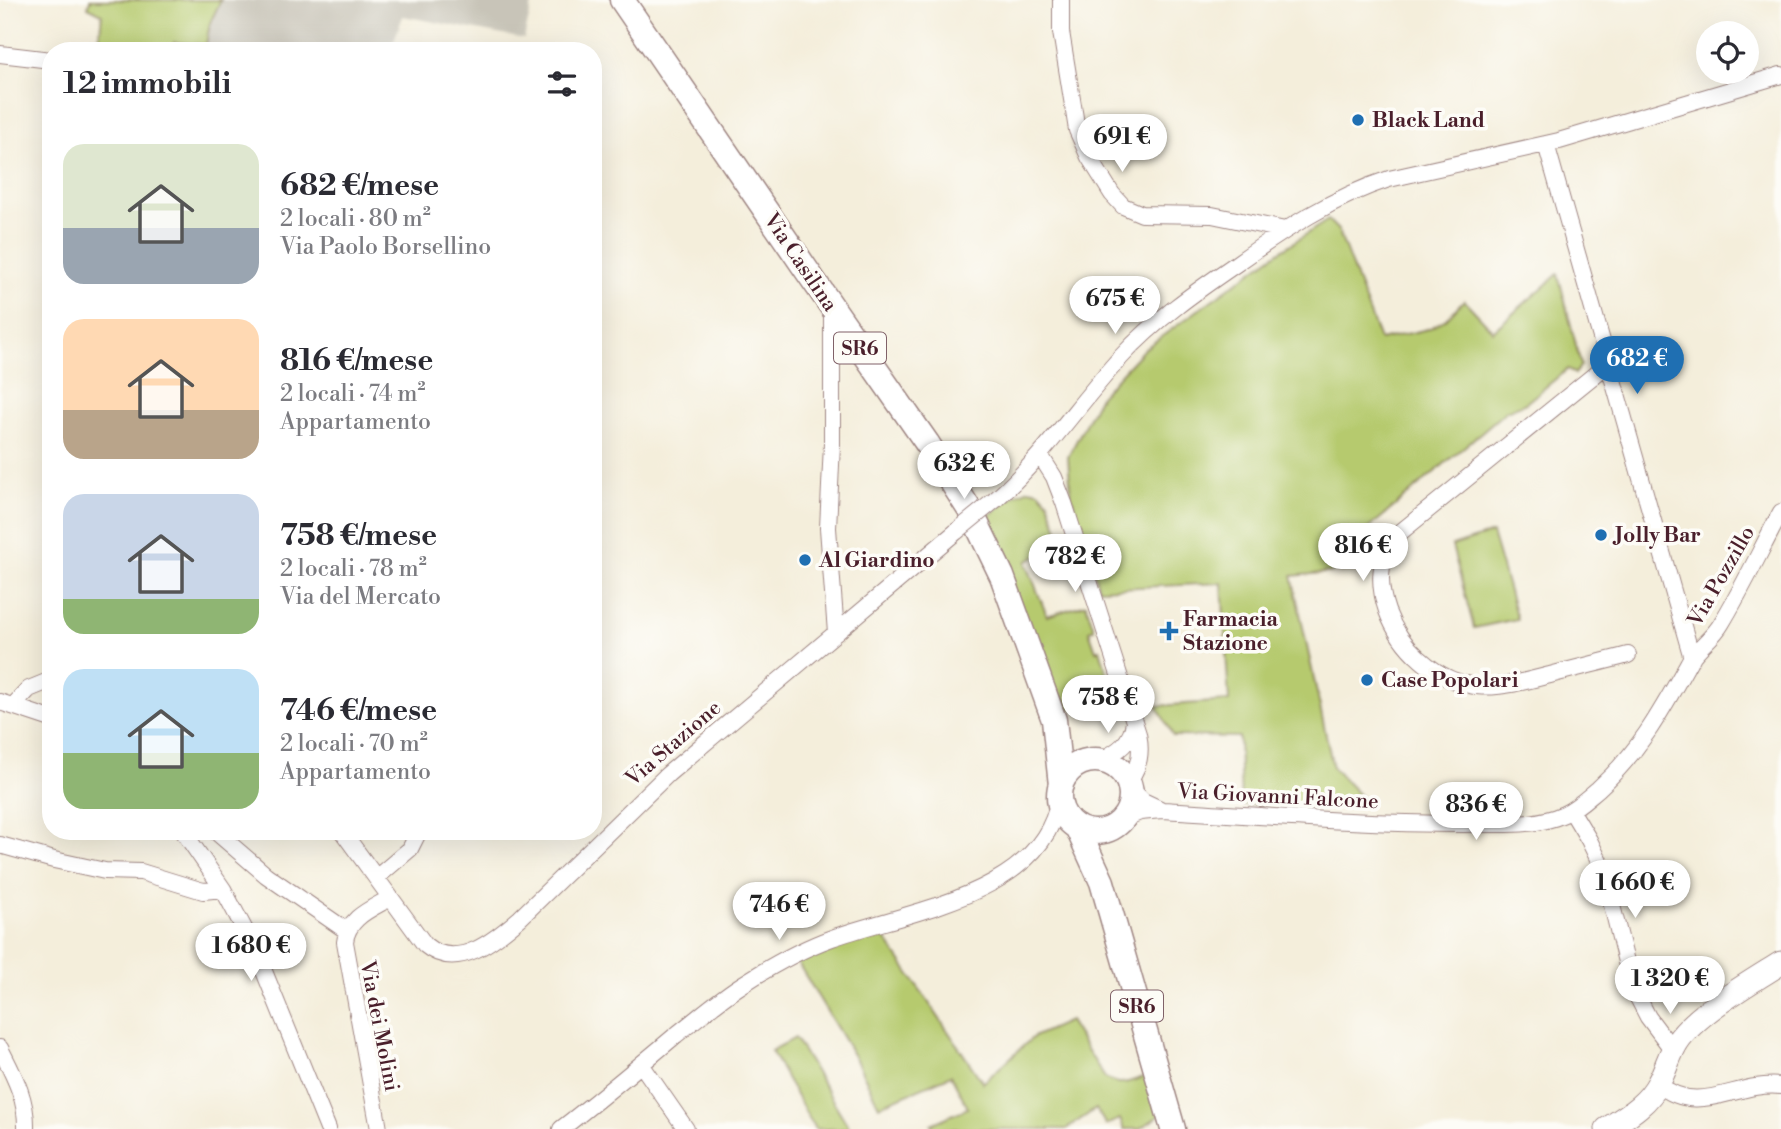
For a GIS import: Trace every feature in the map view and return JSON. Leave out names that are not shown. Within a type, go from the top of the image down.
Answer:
[{"type":"main road","name":"Via Casilina","points":[[622,0],[832,308],[937,456],[978,524],[1006,587],[1054,720],[1073,749],[1096,761]]},
{"type":"main road","name":"Via Casilina","points":[[1054,720],[1060,792]]},
{"type":"main road","points":[[1096,761],[1112,764],[1122,772],[1129,785],[1129,810],[1120,822],[1097,832],[1075,826],[1062,808],[1060,792],[1072,768],[1096,761]]},
{"type":"main road","name":"SR6","points":[[1102,882],[1102,855],[1120,822]]},
{"type":"main road","name":"SR6","points":[[1075,826],[1102,882],[1172,1129]]},
{"type":"street","points":[[1061,0],[1062,41],[1077,130],[1090,157],[1123,206],[1136,213],[1148,215],[1212,215],[1285,230]]},
{"type":"street","points":[[0,54],[42,59]]},
{"type":"street","name":"Via Stazione","points":[[602,838],[668,774],[995,500],[1041,455],[1094,388],[1141,337],[1183,301],[1285,230],[1333,203],[1375,184],[1442,166],[1546,144],[1781,75]]},
{"type":"street","points":[[1546,144],[1692,658]]},
{"type":"street","points":[[832,308],[832,444],[828,528],[836,633]]},
{"type":"street","points":[[1608,364],[1397,535],[1386,552],[1381,580],[1389,617],[1405,643],[1435,671],[1463,684],[1487,688],[1506,686],[1628,655]]},
{"type":"street","points":[[1041,455],[1054,477],[1064,503],[1140,742],[1140,758],[1129,785]]},
{"type":"street","name":"Via Pozzillo","points":[[1692,658],[1722,622],[1781,512]]},
{"type":"street","name":"Via Giovanni Falcone","points":[[1120,822],[1140,812],[1162,810],[1411,824],[1535,822],[1555,818],[1571,810],[1610,777],[1634,751],[1662,711],[1692,658]]},
{"type":"street","points":[[6,704],[42,684]]},
{"type":"street","points":[[6,704],[42,716]]},
{"type":"street","points":[[1096,761],[1127,742],[1132,734],[1134,721]]},
{"type":"street","name":"Via Giovanni Falcone","points":[[1129,785],[1143,801],[1162,810]]},
{"type":"street","points":[[1049,832],[1060,792]]},
{"type":"street","points":[[1571,810],[1602,869],[1632,986],[1645,1011],[1672,1049]]},
{"type":"street","points":[[561,1129],[724,996],[772,966],[819,943],[923,911],[980,888],[1021,862],[1049,832],[1062,826],[1075,826]]},
{"type":"street","points":[[189,840],[223,889],[266,972],[328,1129]]},
{"type":"street","points":[[225,840],[266,875],[347,931],[359,916],[390,898]]},
{"type":"street","name":"Via Stazione","points":[[349,840],[421,940],[435,953],[446,956],[458,955],[484,945],[520,918],[600,840]]},
{"type":"street","points":[[376,878],[410,849],[414,840]]},
{"type":"street","points":[[0,845],[105,871],[141,872],[204,891],[223,889]]},
{"type":"street","name":"Via dei Molini","points":[[347,931],[346,960],[379,1129]]},
{"type":"street","points":[[1607,1129],[1641,1105],[1658,1084],[1672,1049],[1686,1031],[1781,963]]},
{"type":"street","points":[[0,1048],[20,1087],[27,1119],[26,1129]]},
{"type":"street","points":[[641,1064],[686,1129]]},
{"type":"street","points":[[1658,1084],[1675,1096],[1695,1100],[1764,1085],[1781,1086]]},
{"type":"shaded area","points":[[221,0],[533,0],[524,39],[403,16],[393,42],[206,42],[210,23]]},
{"type":"green space","points":[[90,0],[221,0],[210,23],[207,42],[99,42],[102,14],[88,7]]},
{"type":"green space","points":[[1328,220],[1338,230],[1380,340],[1428,329],[1446,319],[1464,300],[1493,331],[1558,274],[1581,365],[1575,374],[1568,369],[1526,403],[1506,411],[1361,535],[1352,549],[1353,570],[1292,576],[1333,768],[1367,803],[1241,805],[1239,737],[1173,736],[1157,706],[1229,701],[1222,583],[1099,589],[1071,494],[1068,457],[1100,396],[1143,350],[1277,253]]},
{"type":"green space","points":[[1029,489],[1039,491],[1048,501],[1071,567],[1068,568],[1057,548],[1049,549],[1026,562],[1047,616],[1086,604],[1094,629],[1089,631],[1096,651],[1100,649],[1113,694],[1061,712],[983,520],[1015,495]]},
{"type":"green space","points":[[1492,533],[1517,619],[1474,628],[1452,546]]},
{"type":"green space","points":[[881,932],[983,1083],[1033,1037],[1069,1021],[1105,1078],[1120,1083],[1147,1076],[1159,1116],[1139,1129],[1124,1129],[1120,1119],[1106,1125],[1096,1109],[1066,1129],[934,1129],[931,1124],[968,1108],[951,1075],[879,1106],[855,1058],[796,960],[848,939]]},
{"type":"green space","points":[[795,1038],[850,1129],[815,1129],[771,1051]]},
{"type":"place","name":"Black Land","points":[[1358,120]]},
{"type":"place","name":"Jolly Bar","points":[[1601,535]]},
{"type":"place","name":"Al Giardino","points":[[805,560]]},
{"type":"place","name":"Farmacia Stazione","points":[[1169,631]]},
{"type":"place","name":"Case Popolari","points":[[1367,680]]}]
